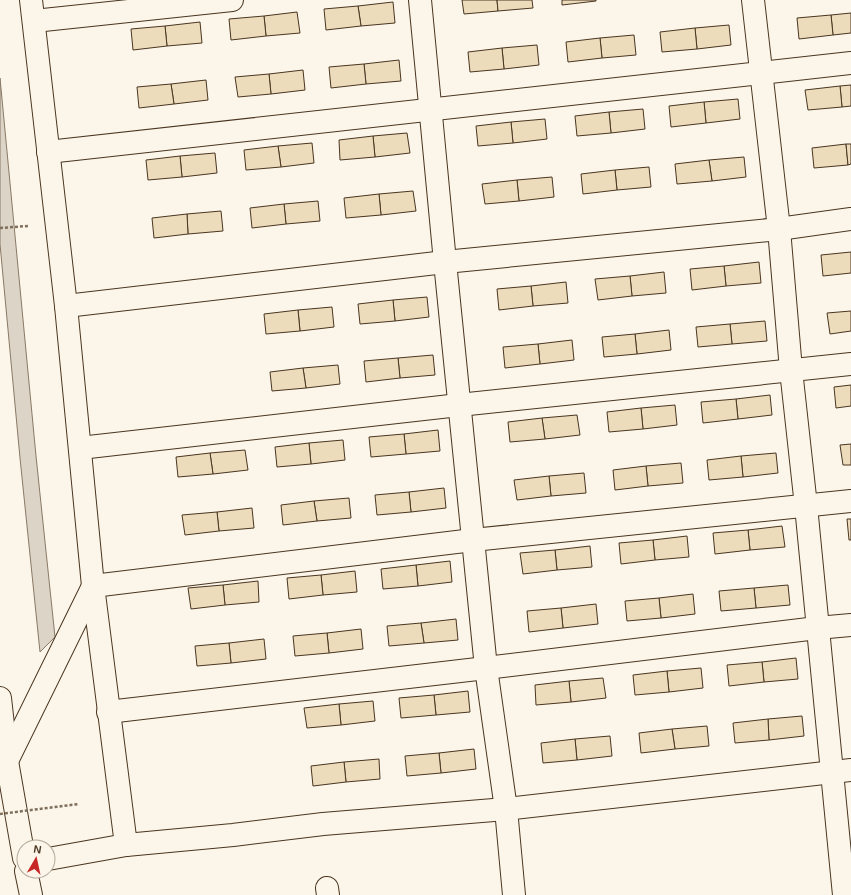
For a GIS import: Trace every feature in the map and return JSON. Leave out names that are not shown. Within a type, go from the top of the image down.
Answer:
[{"type":"street","points":[[126,845],[93,586],[66,306],[33,10],[232,0]]},
{"type":"street","points":[[420,0],[486,668],[506,809],[514,895]]},
{"type":"street","points":[[753,0],[778,230],[817,628],[842,771],[844,895]]},
{"type":"street","points":[[48,152],[431,108],[851,63]]},
{"type":"street","points":[[66,306],[445,262],[778,230],[851,219]]},
{"type":"street","points":[[80,448],[459,405],[851,364]]},
{"type":"street","points":[[93,586],[474,540],[851,501]]},
{"type":"street","points":[[7,761],[93,586]]},
{"type":"street","points":[[108,712],[851,625]]},
{"type":"street","points":[[0,698],[7,761],[21,839]]},
{"type":"street","points":[[56,858],[126,845],[233,835],[323,824],[506,809],[842,771]]},
{"type":"street","points":[[28,879],[31,895]]},
{"type":"path","points":[[0,228],[28,226]]},
{"type":"path","points":[[0,814],[79,804]]},
{"type":"shaded area","points":[[0,78],[55,637],[40,652],[0,244]]},
{"type":"building","points":[[462,0],[497,0],[498,11],[464,14]]},
{"type":"building","points":[[497,0],[532,0],[533,8],[498,11]]},
{"type":"building","points":[[562,0],[596,0],[596,1],[562,5]]},
{"type":"building","points":[[393,2],[395,23],[361,26],[358,6]]},
{"type":"building","points":[[358,6],[361,26],[326,30],[324,9]]},
{"type":"building","points":[[297,12],[300,33],[266,36],[264,16]]},
{"type":"building","points":[[851,13],[851,33],[833,35],[831,15]]},
{"type":"building","points":[[831,15],[833,35],[799,39],[797,18]]},
{"type":"building","points":[[264,16],[266,36],[231,40],[229,19]]},
{"type":"building","points":[[200,22],[202,43],[167,46],[165,26]]},
{"type":"building","points":[[729,25],[731,45],[697,49],[695,28]]},
{"type":"building","points":[[165,26],[167,46],[133,50],[131,29]]},
{"type":"building","points":[[695,28],[697,49],[662,52],[660,32]]},
{"type":"building","points":[[634,35],[636,55],[602,58],[600,38]]},
{"type":"building","points":[[600,38],[602,58],[568,62],[566,42]]},
{"type":"building","points":[[537,45],[539,65],[504,69],[502,48]]},
{"type":"building","points":[[502,48],[504,69],[470,72],[468,52]]},
{"type":"building","points":[[399,60],[401,81],[366,84],[364,64]]},
{"type":"building","points":[[364,64],[366,84],[331,88],[329,67]]},
{"type":"building","points":[[303,70],[305,90],[271,94],[269,74]]},
{"type":"building","points":[[269,74],[271,94],[238,97],[235,77]]},
{"type":"building","points":[[206,80],[208,100],[174,104],[171,84]]},
{"type":"building","points":[[171,84],[174,104],[139,108],[137,87]]},
{"type":"building","points":[[851,85],[851,106],[842,107],[840,86]]},
{"type":"building","points":[[840,86],[842,107],[808,110],[805,90]]},
{"type":"building","points":[[738,99],[740,119],[706,123],[704,102]]},
{"type":"building","points":[[704,102],[706,123],[671,127],[669,106]]},
{"type":"building","points":[[643,109],[645,129],[611,133],[609,112]]},
{"type":"building","points":[[609,112],[611,133],[577,136],[575,116]]},
{"type":"building","points":[[545,119],[547,139],[513,143],[511,122]]},
{"type":"building","points":[[511,122],[513,143],[478,146],[476,126]]},
{"type":"building","points":[[407,133],[410,153],[375,157],[373,136]]},
{"type":"building","points":[[373,136],[375,157],[340,160],[339,140]]},
{"type":"building","points":[[312,143],[314,163],[281,167],[278,146]]},
{"type":"building","points":[[846,144],[848,165],[814,168],[812,148]]},
{"type":"building","points":[[846,144],[851,144],[851,164],[848,165]]},
{"type":"building","points":[[278,146],[281,167],[246,170],[244,150]]},
{"type":"building","points":[[215,153],[217,173],[182,177],[180,156]]},
{"type":"building","points":[[180,156],[182,177],[148,180],[146,160]]},
{"type":"building","points":[[744,157],[746,177],[712,181],[709,160]]},
{"type":"building","points":[[709,160],[712,181],[677,184],[675,164]]},
{"type":"building","points":[[649,167],[651,187],[617,190],[615,170]]},
{"type":"building","points":[[615,170],[617,190],[583,194],[581,174]]},
{"type":"building","points":[[552,177],[554,197],[519,201],[517,180]]},
{"type":"building","points":[[517,180],[519,201],[485,204],[482,184]]},
{"type":"building","points":[[413,191],[416,211],[381,215],[379,194]]},
{"type":"building","points":[[379,194],[381,215],[346,218],[344,198]]},
{"type":"building","points":[[318,201],[320,221],[286,224],[284,204]]},
{"type":"building","points":[[284,204],[286,224],[252,228],[250,208]]},
{"type":"building","points":[[221,211],[223,231],[188,234],[187,214]]},
{"type":"building","points":[[187,214],[188,234],[154,238],[152,218]]},
{"type":"building","points":[[851,252],[851,273],[823,276],[821,255]]},
{"type":"building","points":[[759,262],[761,283],[726,286],[724,266]]},
{"type":"building","points":[[724,266],[726,286],[692,290],[690,269]]},
{"type":"building","points":[[664,272],[666,293],[632,296],[630,276]]},
{"type":"building","points":[[630,276],[632,296],[598,300],[595,279]]},
{"type":"building","points":[[566,282],[568,303],[533,306],[531,286]]},
{"type":"building","points":[[531,286],[533,306],[499,310],[497,289]]},
{"type":"building","points":[[427,297],[429,317],[395,321],[393,300]]},
{"type":"building","points":[[393,300],[395,321],[360,324],[358,304]]},
{"type":"building","points":[[332,307],[334,327],[300,331],[298,310]]},
{"type":"building","points":[[298,310],[300,331],[266,334],[264,314]]},
{"type":"building","points":[[851,311],[851,331],[830,334],[827,313]]},
{"type":"building","points":[[765,321],[767,341],[732,344],[730,324]]},
{"type":"building","points":[[730,324],[732,344],[698,347],[696,327]]},
{"type":"building","points":[[669,330],[671,350],[637,354],[635,334]]},
{"type":"building","points":[[635,334],[637,354],[604,357],[602,337]]},
{"type":"building","points":[[572,340],[574,360],[540,364],[538,344]]},
{"type":"building","points":[[538,344],[540,364],[505,368],[503,347]]},
{"type":"building","points":[[433,355],[435,375],[400,378],[398,358]]},
{"type":"building","points":[[398,358],[400,378],[366,382],[364,361]]},
{"type":"building","points":[[338,365],[340,384],[306,388],[303,368]]},
{"type":"building","points":[[303,368],[306,388],[272,391],[270,372]]},
{"type":"building","points":[[851,385],[851,406],[836,408],[834,387]]},
{"type":"building","points":[[770,395],[772,415],[738,419],[736,399]]},
{"type":"building","points":[[736,399],[738,419],[703,423],[701,402]]},
{"type":"building","points":[[675,405],[677,425],[643,429],[641,408]]},
{"type":"building","points":[[641,408],[643,429],[609,432],[607,412]]},
{"type":"building","points":[[577,415],[580,435],[545,439],[542,418]]},
{"type":"building","points":[[542,418],[545,439],[510,442],[508,422]]},
{"type":"building","points":[[438,430],[440,451],[406,454],[404,434]]},
{"type":"building","points":[[404,434],[406,454],[371,457],[369,437]]},
{"type":"building","points":[[343,440],[345,460],[311,464],[309,443]]},
{"type":"building","points":[[309,443],[311,464],[277,467],[275,447]]},
{"type":"building","points":[[851,444],[851,465],[843,465],[840,445]]},
{"type":"building","points":[[245,450],[248,470],[213,474],[210,453]]},
{"type":"building","points":[[210,453],[213,474],[178,477],[176,457]]},
{"type":"building","points":[[776,453],[778,473],[743,477],[741,456]]},
{"type":"building","points":[[741,456],[743,477],[709,480],[707,460]]},
{"type":"building","points":[[681,463],[683,483],[648,486],[646,466]]},
{"type":"building","points":[[646,466],[648,486],[615,490],[613,470]]},
{"type":"building","points":[[584,473],[586,493],[551,496],[549,476]]},
{"type":"building","points":[[549,476],[551,496],[517,500],[514,480]]},
{"type":"building","points":[[444,488],[446,508],[411,512],[409,492]]},
{"type":"building","points":[[409,492],[411,512],[377,515],[375,495]]},
{"type":"building","points":[[349,498],[351,518],[317,521],[314,501]]},
{"type":"building","points":[[314,501],[317,521],[283,525],[281,505]]},
{"type":"building","points":[[252,508],[254,528],[219,531],[217,512]]},
{"type":"building","points":[[217,512],[219,531],[185,535],[182,515]]},
{"type":"building","points":[[847,519],[851,519],[851,540],[849,540]]},
{"type":"building","points":[[782,526],[785,547],[750,550],[748,530]]},
{"type":"building","points":[[748,530],[750,550],[715,554],[713,533]]},
{"type":"building","points":[[687,536],[689,557],[655,560],[653,540]]},
{"type":"building","points":[[653,540],[655,560],[621,564],[619,543]]},
{"type":"building","points":[[590,546],[592,567],[557,570],[555,550]]},
{"type":"building","points":[[555,550],[557,570],[523,574],[520,553]]},
{"type":"building","points":[[450,561],[452,582],[418,586],[416,565]]},
{"type":"building","points":[[416,565],[418,586],[383,589],[381,569]]},
{"type":"building","points":[[355,571],[357,592],[323,595],[321,575]]},
{"type":"building","points":[[321,575],[323,595],[289,599],[287,578]]},
{"type":"building","points":[[258,581],[259,602],[225,605],[223,585]]},
{"type":"building","points":[[223,585],[225,605],[191,609],[188,588]]},
{"type":"building","points":[[788,585],[790,605],[756,608],[754,588]]},
{"type":"building","points":[[754,588],[756,608],[721,611],[719,591]]},
{"type":"building","points":[[693,594],[695,614],[661,618],[659,598]]},
{"type":"building","points":[[659,598],[661,618],[627,621],[625,601]]},
{"type":"building","points":[[596,604],[598,624],[563,628],[561,608]]},
{"type":"building","points":[[561,608],[563,628],[529,632],[527,611]]},
{"type":"building","points":[[456,619],[458,640],[424,643],[421,623]]},
{"type":"building","points":[[421,623],[424,643],[389,646],[387,626]]},
{"type":"building","points":[[361,629],[363,649],[329,653],[327,633]]},
{"type":"building","points":[[327,633],[329,653],[295,656],[293,636]]},
{"type":"building","points":[[264,639],[266,659],[231,663],[229,643]]},
{"type":"building","points":[[229,643],[231,663],[197,666],[195,646]]},
{"type":"building","points":[[796,658],[798,679],[764,682],[762,662]]},
{"type":"building","points":[[762,662],[764,682],[729,686],[727,665]]},
{"type":"building","points":[[701,668],[703,688],[669,692],[667,671]]},
{"type":"building","points":[[667,671],[669,692],[635,695],[633,675]]},
{"type":"building","points":[[603,678],[606,698],[571,702],[569,681]]},
{"type":"building","points":[[569,681],[571,702],[536,705],[535,685]]},
{"type":"building","points":[[468,691],[470,712],[436,715],[434,695]]},
{"type":"building","points":[[434,695],[436,715],[401,718],[399,698]]},
{"type":"building","points":[[373,701],[375,721],[341,725],[339,704]]},
{"type":"building","points":[[339,704],[341,725],[307,728],[304,708]]},
{"type":"building","points":[[802,716],[804,736],[769,740],[768,719]]},
{"type":"building","points":[[768,719],[769,740],[735,743],[733,723]]},
{"type":"building","points":[[707,726],[709,746],[675,749],[672,729]]},
{"type":"building","points":[[672,729],[675,749],[641,753],[639,733]]},
{"type":"building","points":[[610,736],[612,756],[577,760],[575,739]]},
{"type":"building","points":[[575,739],[577,760],[543,763],[541,743]]},
{"type":"building","points":[[474,749],[476,769],[441,773],[439,753]]},
{"type":"building","points":[[439,753],[441,773],[407,776],[405,756]]},
{"type":"building","points":[[379,759],[380,779],[346,782],[344,762]]},
{"type":"building","points":[[344,762],[346,782],[313,786],[311,766]]}]
